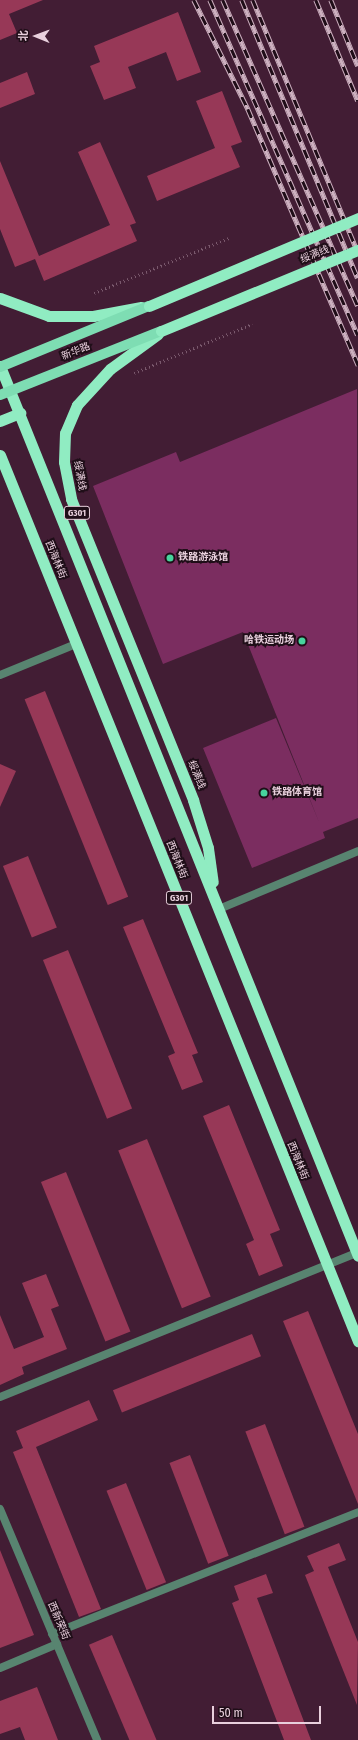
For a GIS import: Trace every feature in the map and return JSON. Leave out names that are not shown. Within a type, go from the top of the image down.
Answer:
[{"type":"highway","name":"绥满线","points":[[0,298],[48,316],[93,316],[149,306],[358,218]]},
{"type":"highway","name":"绥满线","points":[[217,904],[208,848],[202,827],[162,721],[71,500],[64,462],[65,433],[77,405],[110,369],[161,331],[358,250]]},
{"type":"highway","name":"G301","points":[[0,366],[357,1254]]},
{"type":"highway","points":[[0,421],[20,413]]},
{"type":"highway","name":"西海林街","points":[[0,455],[358,1341]]},
{"type":"main road","name":"新华路","points":[[0,366],[149,306]]},
{"type":"main road","name":"新华路","points":[[0,395],[161,331]]},
{"type":"street","points":[[0,675],[76,644]]},
{"type":"street","points":[[217,904],[358,851]]},
{"type":"street","points":[[0,1397],[326,1265],[357,1254]]},
{"type":"street","name":"西新荣街","points":[[0,1509],[97,1740]]},
{"type":"street","points":[[52,1634],[358,1512]]},
{"type":"street","points":[[0,1668],[57,1644]]},
{"type":"path","points":[[94,293],[229,238]]},
{"type":"path","points":[[134,373],[252,324]]},
{"type":"shaded area","name":"哈铁运动场","points":[[357,389],[358,818],[323,832],[325,838],[252,868],[203,748],[276,718],[319,822],[243,632],[163,664],[93,486],[176,452],[180,462]]},
{"type":"building","points":[[0,0],[43,0],[9,14],[17,33],[0,40]]},
{"type":"building","points":[[178,12],[201,72],[177,81],[166,52],[128,67],[136,88],[104,100],[90,66],[100,62],[94,46]]},
{"type":"building","points":[[27,72],[35,94],[0,108],[0,83]]},
{"type":"building","points":[[222,91],[242,142],[231,146],[240,167],[157,201],[147,176],[215,148],[196,101]]},
{"type":"building","points":[[100,142],[136,223],[130,225],[137,241],[44,281],[35,259],[15,267],[0,229],[0,161],[39,256],[110,225],[78,152]]},
{"type":"building","points":[[45,691],[128,897],[108,905],[25,699]]},
{"type":"building","points":[[0,764],[16,771],[0,807]]},
{"type":"building","points":[[28,856],[57,927],[32,938],[3,866]]},
{"type":"building","points":[[143,919],[198,1053],[192,1055],[203,1082],[182,1090],[168,1056],[175,1053],[123,927]]},
{"type":"building","points":[[68,950],[132,1109],[107,1119],[43,960]]},
{"type":"building","points":[[229,1105],[280,1230],[270,1234],[283,1266],[259,1276],[246,1244],[254,1240],[203,1116]]},
{"type":"building","points":[[147,1139],[211,1297],[182,1308],[118,1151]]},
{"type":"building","points":[[66,1172],[130,1331],[105,1342],[41,1182]]},
{"type":"building","points":[[46,1274],[59,1306],[51,1309],[67,1349],[22,1367],[24,1374],[0,1385],[0,1315],[14,1349],[44,1337],[22,1283]]},
{"type":"building","points":[[308,1311],[358,1434],[358,1504],[283,1321]]},
{"type":"building","points":[[252,1334],[261,1356],[122,1412],[113,1390]]},
{"type":"building","points":[[89,1400],[98,1420],[36,1447],[101,1609],[79,1617],[13,1452],[23,1448],[16,1431]]},
{"type":"building","points":[[265,1424],[304,1527],[285,1534],[245,1432]]},
{"type":"building","points":[[190,1455],[229,1556],[208,1564],[169,1463]]},
{"type":"building","points":[[126,1483],[166,1582],[147,1590],[107,1491]]},
{"type":"building","points":[[339,1543],[346,1560],[328,1567],[358,1642],[357,1705],[305,1575],[314,1571],[307,1556]]},
{"type":"building","points":[[0,1550],[34,1635],[0,1648]]},
{"type":"building","points":[[266,1574],[273,1593],[257,1598],[311,1740],[284,1740],[232,1603],[239,1600],[234,1586]]},
{"type":"building","points":[[112,1635],[157,1740],[129,1740],[89,1645]]},
{"type":"building","points":[[37,1687],[58,1740],[25,1740],[20,1727],[0,1734],[0,1701]]},
{"type":"railway","points":[[194,0],[248,109],[358,365]]},
{"type":"railway","points":[[210,0],[358,335]]},
{"type":"railway","points":[[223,0],[358,306]]},
{"type":"railway","points":[[242,0],[358,278]]},
{"type":"railway","points":[[253,0],[358,252]]},
{"type":"railway","points":[[316,0],[358,101]]},
{"type":"railway","points":[[331,0],[358,66]]},
{"type":"place","name":"铁路游泳馆","points":[[170,558]]},
{"type":"place","name":"哈铁运动场","points":[[302,641]]},
{"type":"place","name":"铁路体育馆","points":[[264,793]]}]
